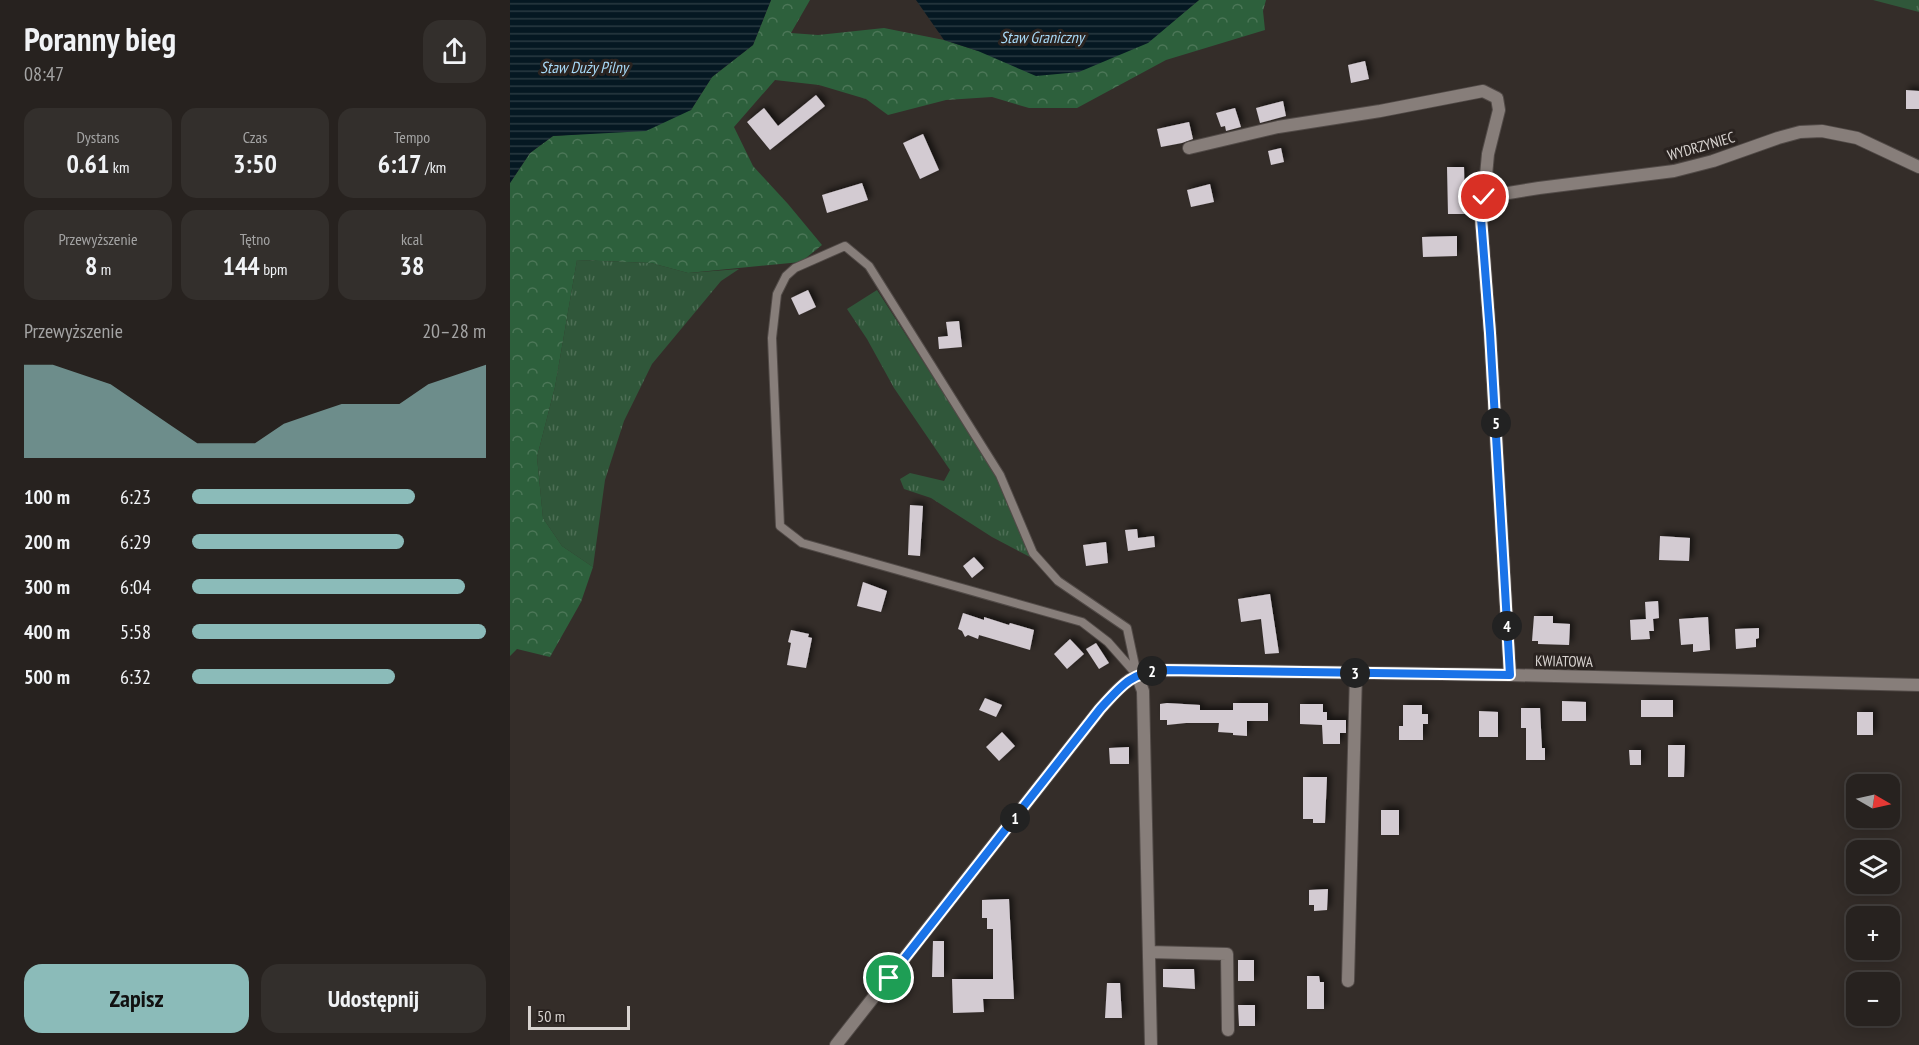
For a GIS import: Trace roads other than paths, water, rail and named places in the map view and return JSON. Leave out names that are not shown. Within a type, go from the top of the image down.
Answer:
[{"type":"street","points":[[1189,148],[1278,127],[1484,91],[1497,98],[1499,110],[1488,154],[1481,218],[1510,675]]},
{"type":"street","name":"WYDRZYNIEC","points":[[1484,197],[1674,171],[1713,161],[1800,132],[1822,131],[1857,138],[1919,167]]},
{"type":"street","name":"KWIATOWA","points":[[1137,675],[1163,670],[1510,675],[1919,685]]},
{"type":"street","points":[[1348,981],[1356,673]]},
{"type":"street","points":[[836,1045],[1100,709],[1137,675],[1143,691],[1151,1045]]},
{"type":"street","points":[[1149,952],[1227,954],[1228,1029]]},
{"type":"lane","points":[[845,246],[869,266],[1000,475],[1034,553],[1058,581],[1127,628],[1137,675],[1108,642],[1082,622],[802,543],[780,526],[772,338],[777,294],[790,272],[845,246]]},
{"type":"water","name":"Staw Duży Pilny","points":[[510,0],[771,0],[753,45],[712,77],[691,110],[646,131],[553,136],[530,153],[510,183]]},
{"type":"water","name":"Staw Graniczny","points":[[916,0],[1199,0],[1148,43],[1079,72],[1036,76],[978,51],[944,40]]}]
